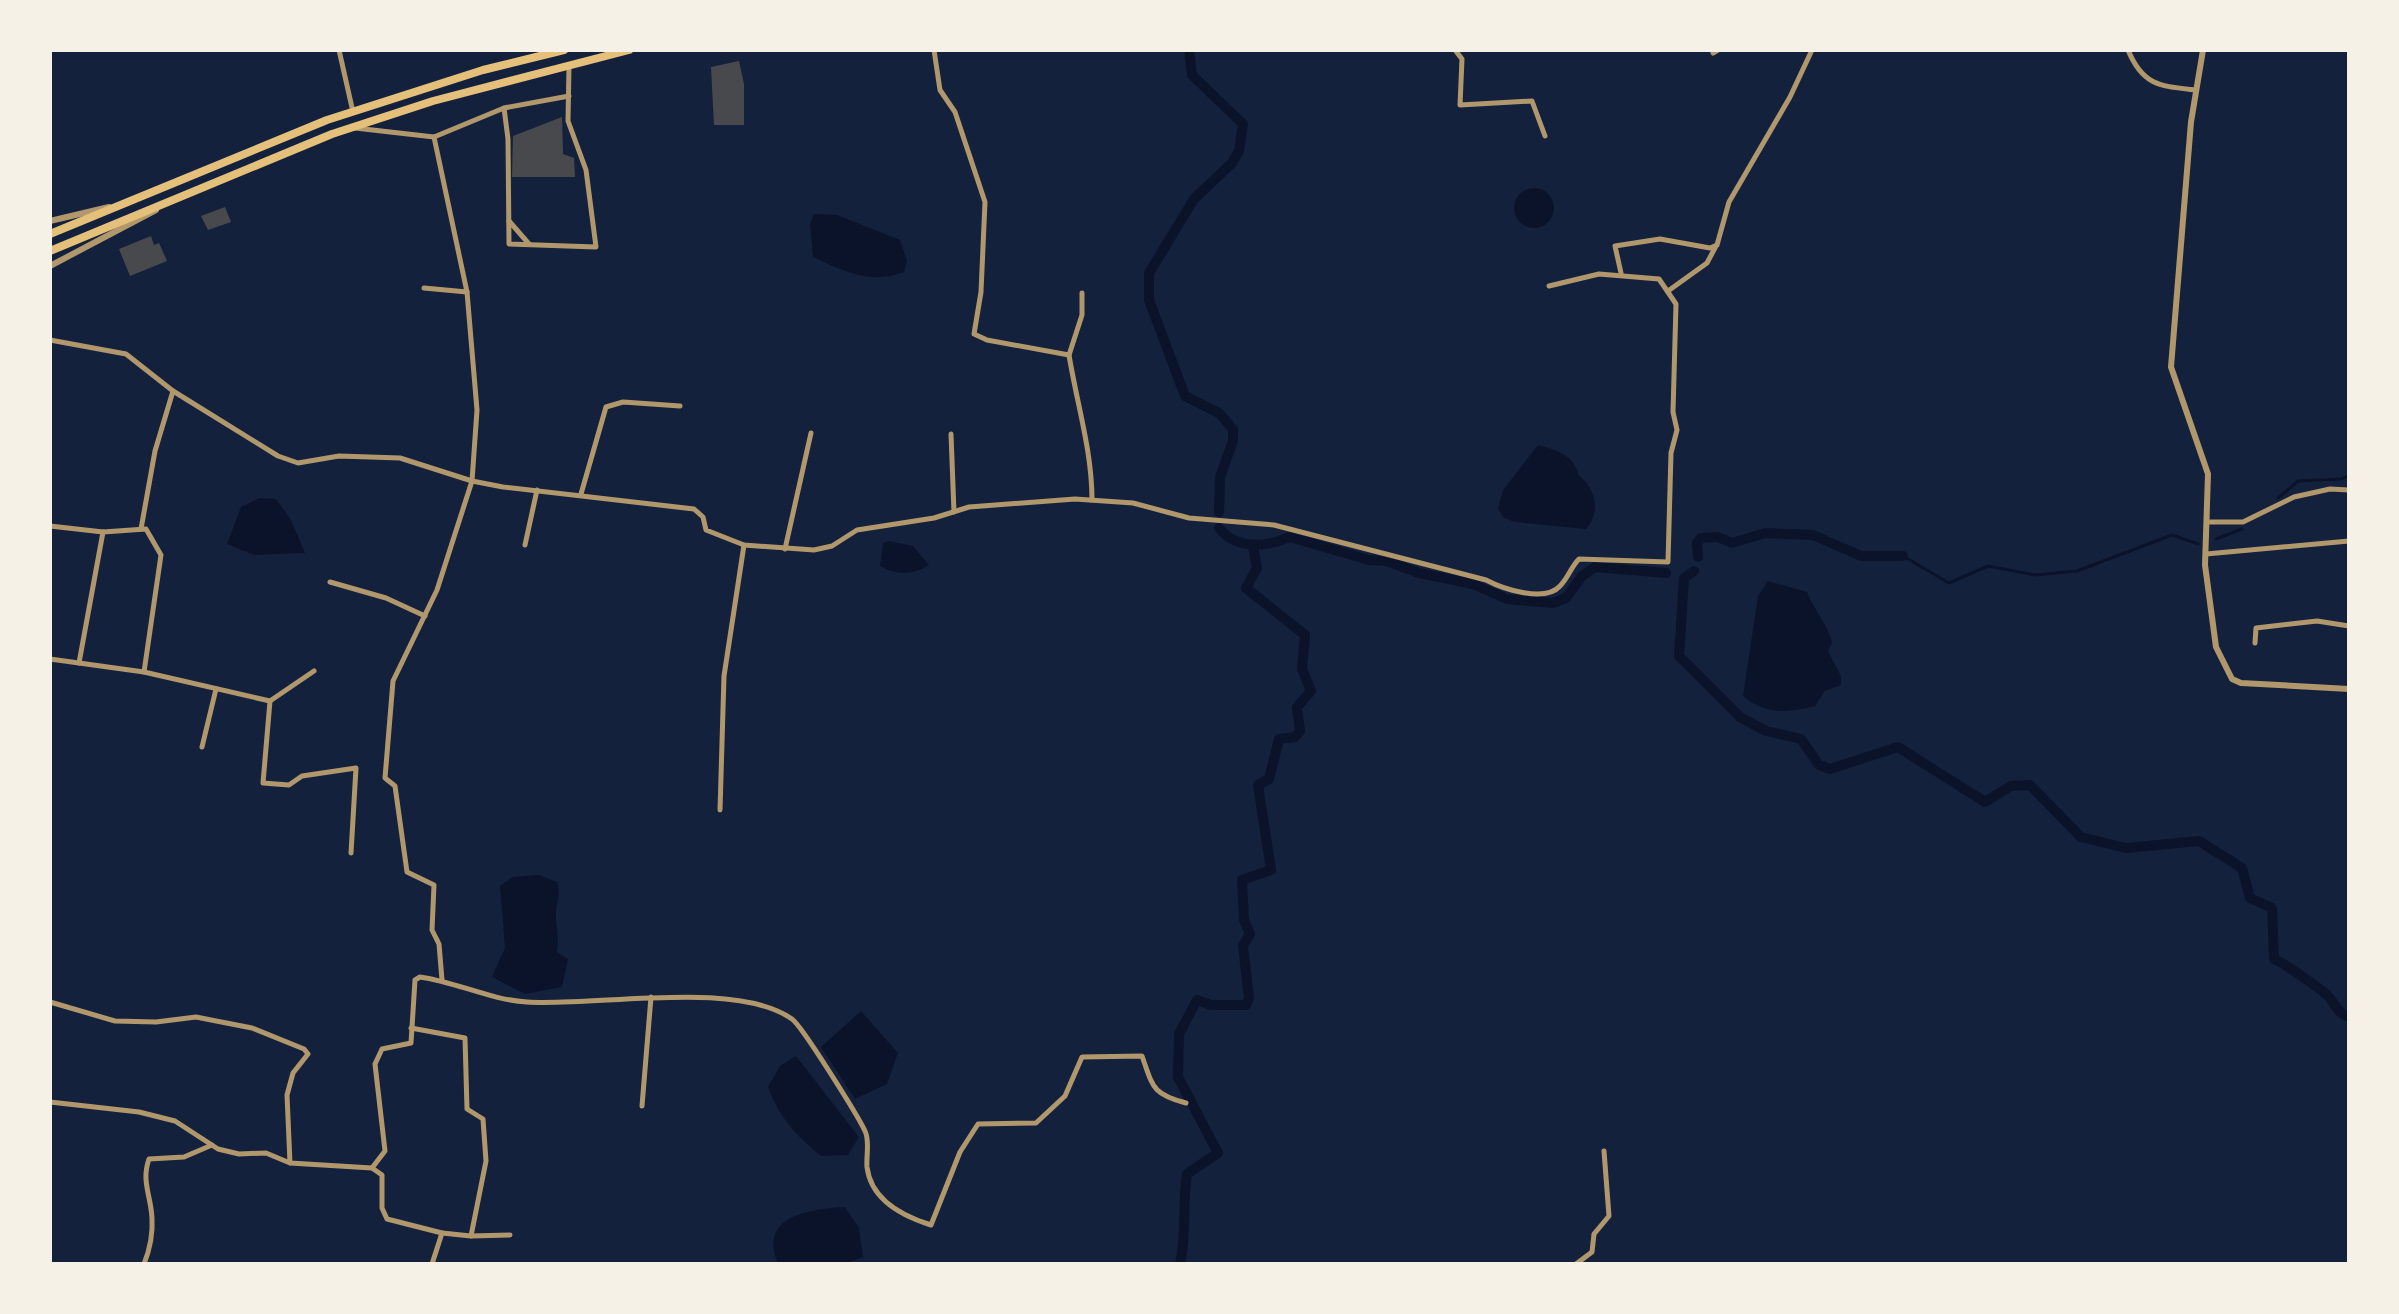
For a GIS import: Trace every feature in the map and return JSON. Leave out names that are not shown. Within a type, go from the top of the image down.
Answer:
[{"type":"highway","points":[[50,234],[327,120],[483,70],[563,50]]},
{"type":"highway","points":[[50,251],[332,134],[433,101],[629,50]]},
{"type":"highway","points":[[327,120],[332,134]]},
{"type":"street","points":[[339,50],[353,112]]},
{"type":"street","points":[[934,50],[940,90],[955,112],[985,202],[981,292],[974,334],[987,340],[1069,355]]},
{"type":"street","points":[[1455,50],[1462,59],[1460,105],[1532,101],[1545,136]]},
{"type":"street","points":[[1668,291],[1707,263],[1717,245],[1729,202],[1797,85],[1812,50]]},
{"type":"street","points":[[2128,50],[2135,68],[2154,84],[2196,90]]},
{"type":"street","points":[[2203,50],[2196,90],[2171,367],[2208,474],[2206,554],[2216,647],[2232,679],[2241,683],[2349,689]]},
{"type":"street","points":[[504,108],[508,139],[509,244],[596,247],[586,170],[568,121],[569,66]]},
{"type":"street","points":[[353,128],[434,137],[504,108],[569,96]]},
{"type":"street","points":[[434,137],[467,292],[477,410],[472,481],[455,542],[425,616],[393,681],[385,778],[395,786],[407,872],[434,885],[432,930],[439,944],[442,980]]},
{"type":"street","points":[[50,266],[170,202]]},
{"type":"street","points":[[50,221],[119,205]]},
{"type":"street","points":[[509,221],[530,244]]},
{"type":"street","points":[[1621,274],[1615,246],[1660,239],[1710,248],[1717,245]]},
{"type":"street","points":[[50,340],[126,354],[173,391],[211,411],[268,450],[298,463],[339,456],[400,458],[472,481],[694,509],[703,517],[706,530],[744,545],[814,550],[832,546],[857,530],[954,512],[997,505],[1092,500],[1133,503],[1189,518],[1274,525],[1486,580],[1506,590],[1549,592],[1558,589],[1579,559],[1665,564],[1671,453],[1677,430],[1673,412],[1676,304],[1659,279],[1599,274],[1549,286]]},
{"type":"street","points":[[424,288],[467,292]]},
{"type":"street","points":[[1082,293],[1082,315],[1069,355],[1081,424],[1092,458],[1092,500]]},
{"type":"street","points":[[141,529],[155,451],[173,391]]},
{"type":"street","points":[[581,494],[606,407],[623,402],[680,406]]},
{"type":"street","points":[[785,549],[811,433]]},
{"type":"street","points":[[951,434],[954,512]]},
{"type":"street","points":[[2208,522],[2243,522],[2294,497],[2330,489],[2349,490]]},
{"type":"street","points":[[525,545],[537,490]]},
{"type":"street","points":[[50,526],[103,532],[146,529],[161,555],[144,672]]},
{"type":"street","points":[[79,663],[103,532]]},
{"type":"street","points":[[2206,554],[2349,541]]},
{"type":"street","points":[[720,810],[724,676],[744,545]]},
{"type":"street","points":[[330,582],[386,598],[425,616]]},
{"type":"street","points":[[2255,643],[2256,628],[2317,621],[2349,626]]},
{"type":"street","points":[[50,659],[144,672],[270,701],[314,671]]},
{"type":"street","points":[[202,747],[216,689]]},
{"type":"street","points":[[270,701],[263,783],[289,785],[302,776],[356,768],[351,853]]},
{"type":"street","points":[[372,1168],[385,1151],[375,1064],[382,1049],[411,1043],[415,980],[420,977],[525,1002],[651,997],[746,1003],[794,1020],[812,1042],[821,1064],[866,1133],[867,1170],[877,1190],[890,1208],[931,1225],[960,1152],[978,1124],[1036,1123],[1065,1096],[1082,1057],[1142,1056],[1154,1090],[1164,1097],[1186,1103]]},
{"type":"street","points":[[642,1106],[651,997]]},
{"type":"street","points":[[50,1002],[115,1021],[156,1022],[196,1017],[224,1022],[252,1028],[304,1049],[308,1054],[293,1073],[287,1095],[290,1163]]},
{"type":"street","points":[[411,1028],[465,1038],[467,1109],[483,1119],[486,1161],[471,1236]]},
{"type":"street","points":[[50,1102],[139,1112],[182,1124],[212,1145],[239,1154],[266,1153],[290,1163],[372,1168],[382,1175],[382,1208],[387,1219],[442,1233],[510,1235]]},
{"type":"street","points":[[144,1264],[151,1241],[152,1215],[144,1172],[149,1159],[184,1157],[212,1145]]},
{"type":"street","points":[[1576,1264],[1592,1252],[1594,1234],[1609,1216],[1604,1151]]},
{"type":"street","points":[[432,1264],[442,1233]]},
{"type":"water","points":[[1534,188],[1548,194],[1554,208],[1548,222],[1534,228],[1520,222],[1514,208],[1520,194]]},
{"type":"water","points":[[814,214],[837,215],[900,240],[907,261],[904,272],[869,277],[813,257],[810,224]]},
{"type":"water","points":[[1538,445],[1569,458],[1593,494],[1594,516],[1586,529],[1515,522],[1504,518],[1498,509],[1503,490]]},
{"type":"water","points":[[260,498],[276,499],[290,518],[305,553],[254,555],[227,544],[241,507]]},
{"type":"water","points":[[889,541],[913,546],[929,565],[905,573],[880,566],[883,543]]},
{"type":"water","points":[[1768,581],[1807,592],[1830,636],[1832,643],[1828,651],[1841,676],[1841,685],[1825,691],[1815,706],[1777,711],[1760,707],[1743,696],[1758,596]]},
{"type":"water","points":[[539,875],[557,882],[557,952],[568,959],[562,987],[525,994],[492,977],[505,948],[500,886],[512,877]]},
{"type":"water","points":[[861,1011],[898,1053],[887,1084],[855,1099],[821,1047]]},
{"type":"water","points":[[796,1056],[859,1137],[848,1155],[821,1156],[796,1133],[777,1108],[768,1087],[780,1066]]},
{"type":"water","points":[[845,1207],[859,1228],[863,1257],[843,1264],[778,1264],[773,1248],[781,1225],[803,1213]]},
{"type":"building","points":[[739,61],[744,84],[744,125],[714,125],[711,67]]},
{"type":"building","points":[[562,117],[563,154],[574,158],[575,177],[512,177],[513,136]]},
{"type":"building","points":[[225,207],[231,222],[208,230],[201,216]]},
{"type":"building","points":[[151,236],[154,245],[159,243],[167,261],[130,276],[119,249]]},
{"type":"waterway","points":[[1189,50],[1192,75],[1243,124],[1239,151],[1232,163],[1194,199],[1149,273],[1149,300],[1185,396],[1219,413],[1233,429],[1233,441],[1220,477],[1219,512]]},
{"type":"waterway","points":[[2278,498],[2298,481],[2342,479],[2349,475]]},
{"type":"waterway","points":[[1219,528],[1243,543],[1272,543],[1290,537],[1369,560],[1387,561],[1419,573],[1473,584],[1507,599],[1553,603],[1566,598],[1582,576],[1595,567],[1666,573]]},
{"type":"waterway","points":[[2216,539],[2242,529]]},
{"type":"waterway","points":[[1698,557],[1697,543],[1701,538],[1718,537],[1732,543],[1765,533],[1813,535],[1861,556],[1903,556]]},
{"type":"waterway","points":[[1903,556],[1949,583],[1988,566],[2035,575],[2077,571],[2172,535],[2198,544]]},
{"type":"waterway","points":[[1180,1264],[1187,1174],[1218,1153],[1178,1077],[1179,1034],[1197,1000],[1211,1005],[1246,1005],[1249,998],[1243,946],[1250,934],[1244,920],[1242,880],[1271,870],[1258,785],[1269,779],[1279,739],[1295,737],[1300,731],[1297,707],[1311,691],[1302,669],[1305,635],[1246,588],[1257,568],[1253,546]]},
{"type":"waterway","points":[[1694,571],[1684,578],[1679,656],[1740,717],[1766,731],[1801,739],[1819,765],[1830,769],[1898,747],[1985,802],[2011,786],[2030,785],[2081,837],[2126,848],[2199,841],[2242,868],[2250,898],[2272,908],[2274,959],[2324,992],[2349,1017]]}]
